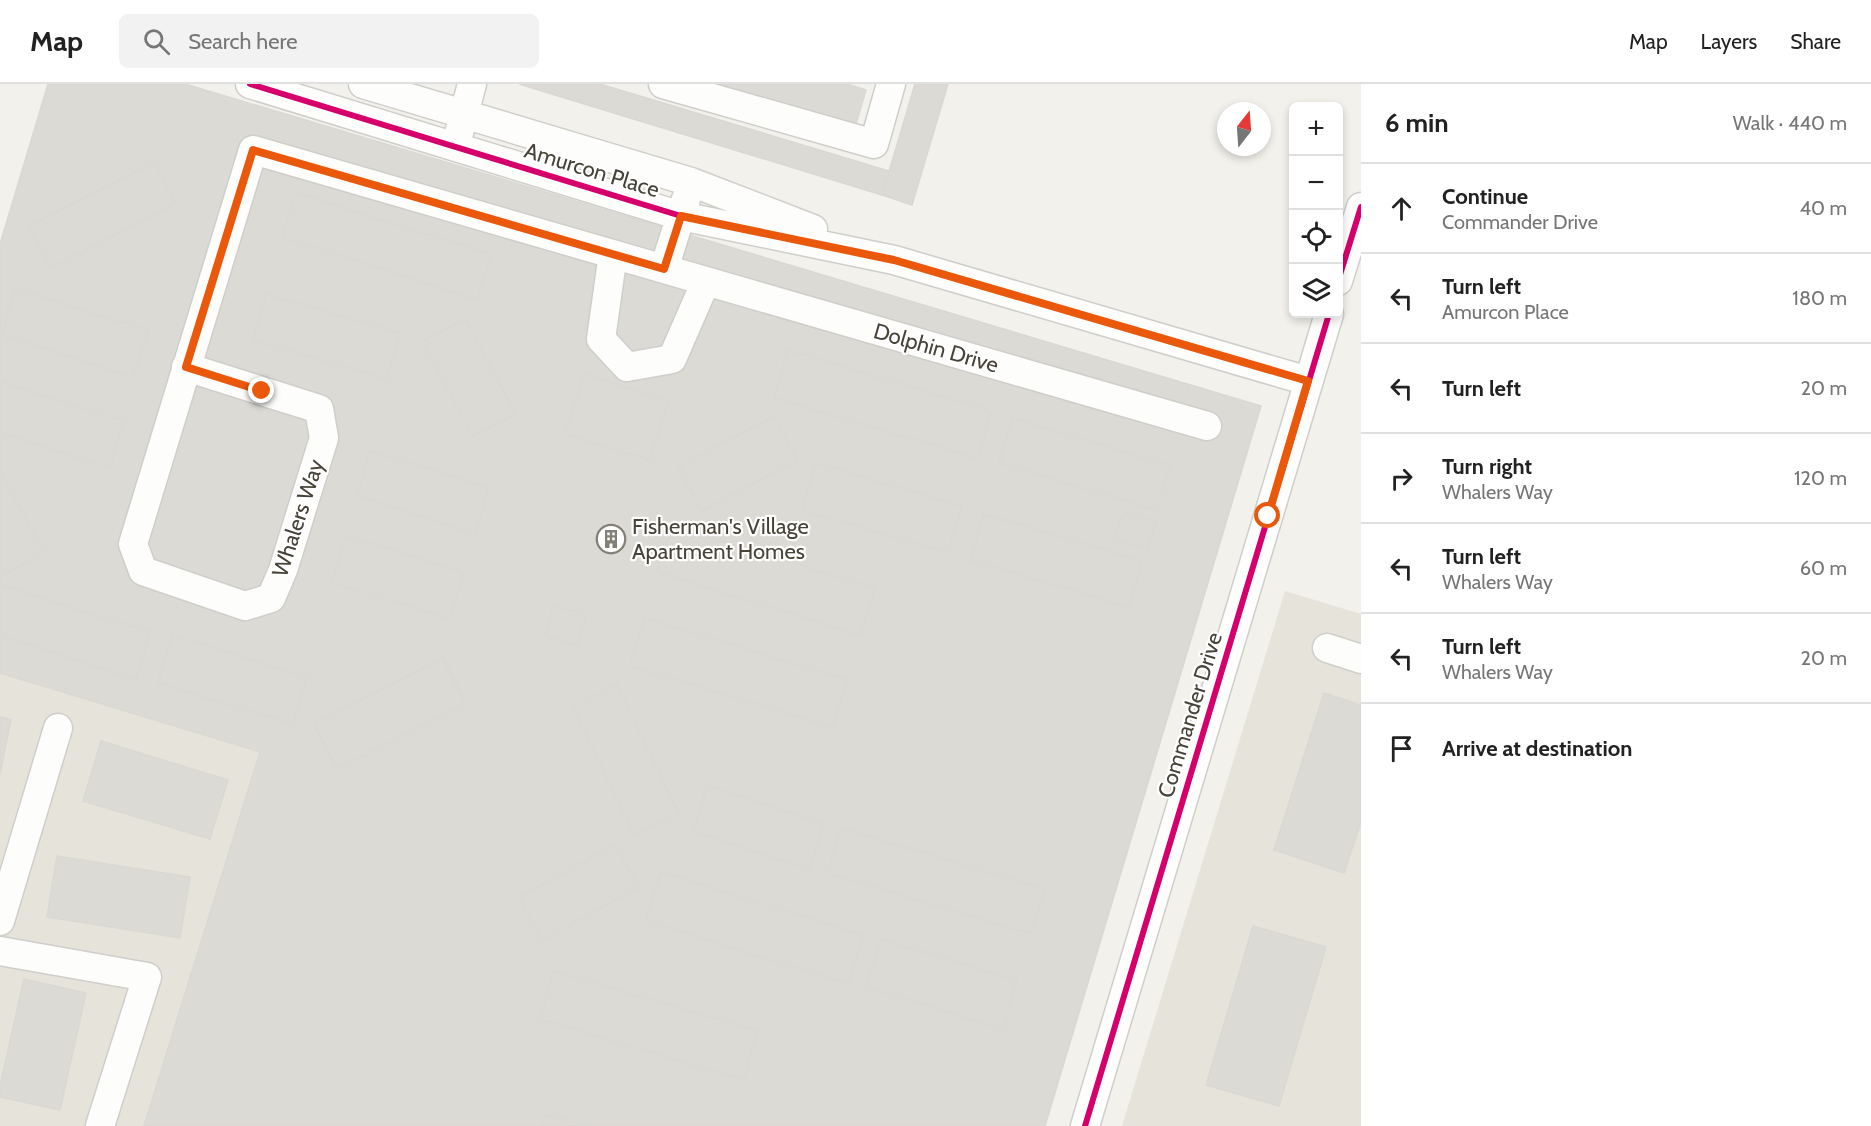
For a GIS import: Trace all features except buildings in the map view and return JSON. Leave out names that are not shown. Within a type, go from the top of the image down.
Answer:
[{"type":"street","name":"Amurcon Place","points":[[250,84],[681,216],[894,260],[1308,381]]},
{"type":"street","name":"Amurcon Place","points":[[363,84],[691,182],[894,260]]},
{"type":"street","points":[[456,147],[472,84]]},
{"type":"street","points":[[663,84],[874,144],[891,84]]},
{"type":"street","name":"Whalers Way","points":[[186,367],[319,409],[324,438],[283,570],[271,597],[245,606],[143,571],[134,544],[186,367],[253,150],[664,269]]},
{"type":"street","points":[[664,269],[691,182]]},
{"type":"street","points":[[1343,265],[1361,207]]},
{"type":"street","points":[[613,254],[601,339],[627,367],[672,359],[706,281]]},
{"type":"street","name":"Dolphin Drive","points":[[664,269],[1207,426]]},
{"type":"street","name":"Commander Drive","points":[[1085,1126],[1328,318]]},
{"type":"street","points":[[1328,648],[1361,659]]},
{"type":"street","points":[[0,921],[58,728]]},
{"type":"street","points":[[0,951],[147,977],[100,1126]]},
{"type":"shaded area","points":[[1285,591],[1361,614],[1361,1126],[1122,1126]]},
{"type":"shaded area","points":[[0,673],[260,752],[144,1126],[0,1126]]},
{"type":"cycle path","points":[[250,84],[681,216],[894,260],[1308,381]]},
{"type":"cycle path","points":[[1343,265],[1361,207]]},
{"type":"cycle path","points":[[1085,1126],[1328,318]]},
{"type":"place","name":"Fisherman's Village Apartment Homes","points":[[611,539]]},
{"type":"route","points":[[262,391],[186,367],[253,150],[664,269],[681,216],[894,260],[1308,381],[1268,516]]}]
